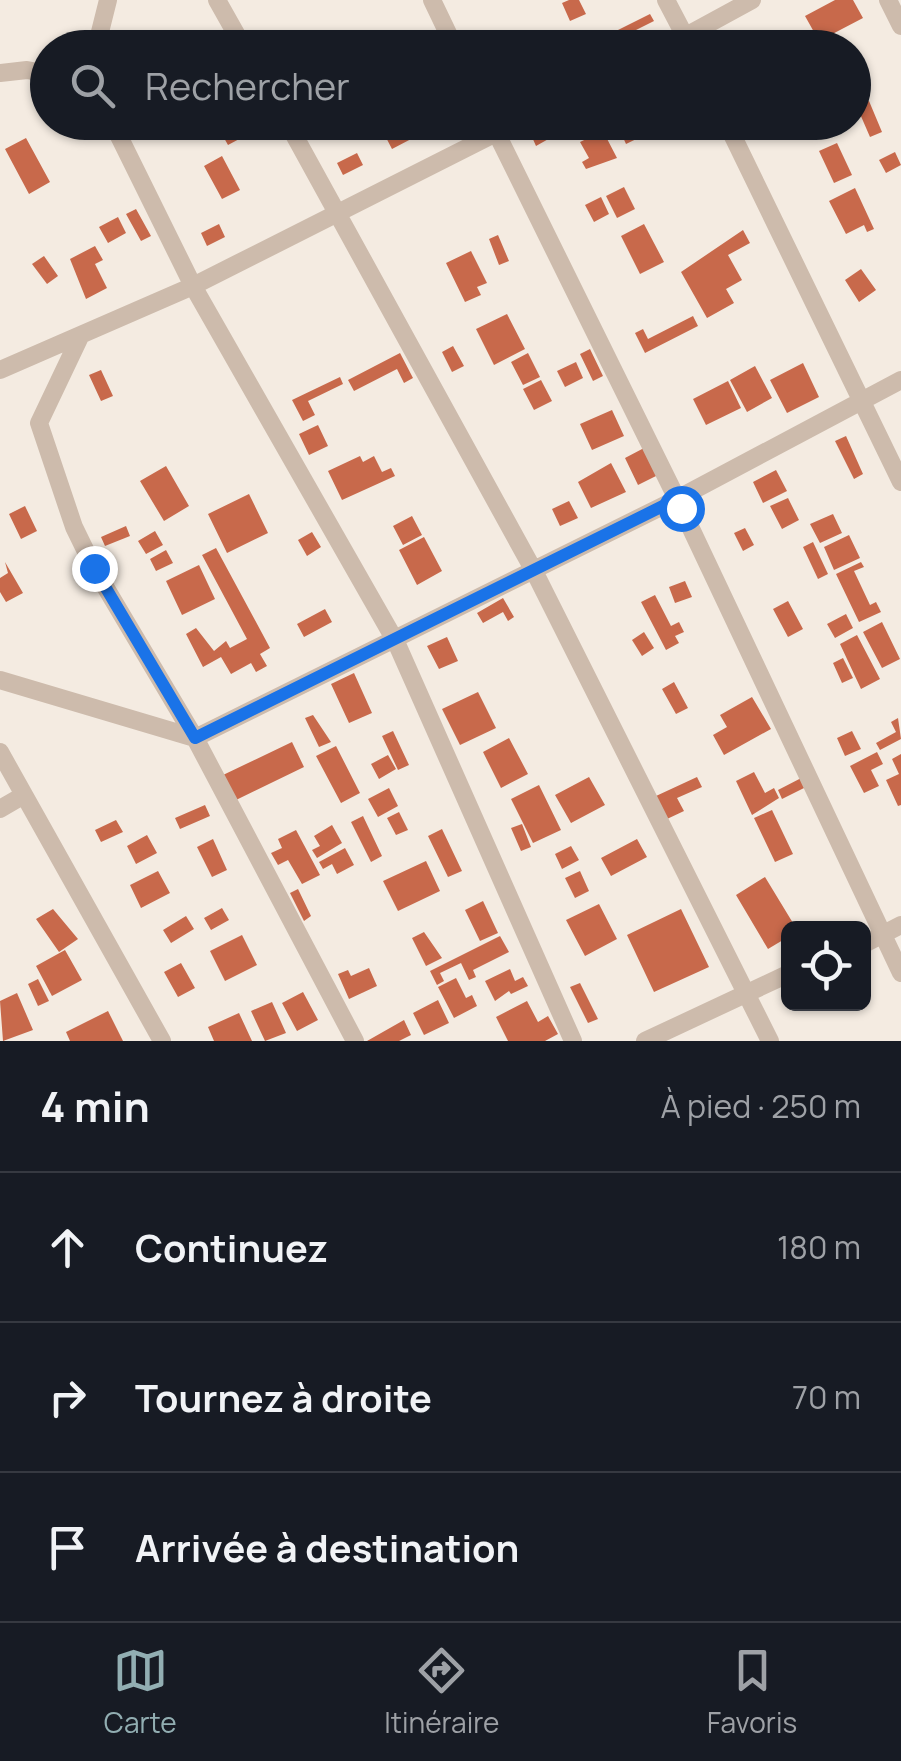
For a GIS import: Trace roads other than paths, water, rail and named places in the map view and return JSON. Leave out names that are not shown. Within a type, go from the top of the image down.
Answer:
[{"type":"street","points":[[100,30],[108,0]]},
{"type":"street","points":[[217,0],[234,30]]},
{"type":"street","points":[[432,0],[446,30]]},
{"type":"street","points":[[666,0],[682,30]]},
{"type":"street","points":[[706,30],[752,0]]},
{"type":"street","points":[[888,0],[901,26]]},
{"type":"street","points":[[0,73],[30,71]]},
{"type":"street","points":[[121,140],[193,286],[396,642],[573,1041]]},
{"type":"street","points":[[297,140],[534,571],[770,1041]]},
{"type":"street","points":[[0,370],[79,339],[193,286],[339,213],[471,140]]},
{"type":"street","points":[[499,140],[677,499],[901,974]]},
{"type":"street","points":[[735,140],[901,482]]},
{"type":"street","points":[[79,339],[39,423],[74,527],[94,568],[195,738],[355,1041]]},
{"type":"street","points":[[0,680],[195,738],[396,642],[901,380]]},
{"type":"street","points":[[0,752],[162,1041]]},
{"type":"street","points":[[0,809],[24,795]]},
{"type":"street","points":[[871,941],[901,925]]},
{"type":"street","points":[[646,1041],[781,977]]}]
